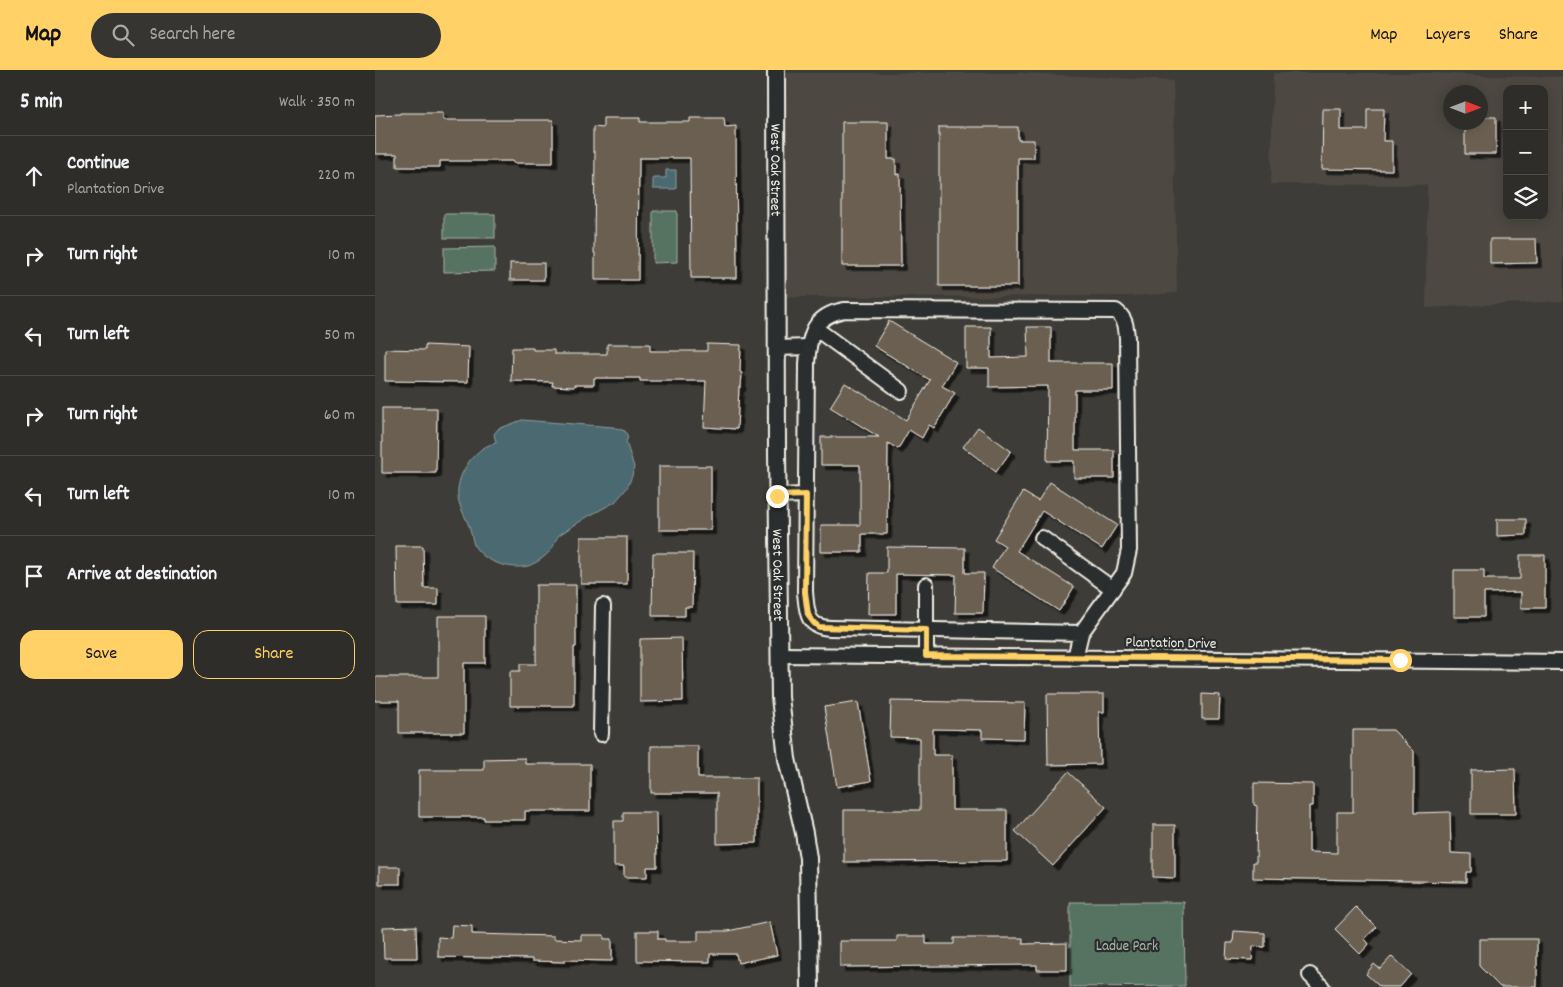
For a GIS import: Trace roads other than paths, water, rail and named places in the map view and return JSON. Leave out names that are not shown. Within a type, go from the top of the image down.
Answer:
[{"type":"street","name":"West Oak Street","points":[[776,70],[777,496],[780,697],[785,744],[808,858],[810,987]]},
{"type":"street","points":[[1075,658],[1081,633],[1124,573],[1129,550],[1127,338],[1122,316],[1116,311],[845,310],[834,311],[824,316],[815,328],[809,347],[807,364],[805,592],[808,615],[814,623],[819,627],[1081,633]]},
{"type":"street","points":[[815,328],[901,391]]},
{"type":"street","points":[[777,348],[809,347]]},
{"type":"street","points":[[777,496],[806,495]]},
{"type":"street","points":[[1041,538],[1113,588]]},
{"type":"street","points":[[925,584],[926,656]]},
{"type":"street","points":[[601,734],[603,606]]},
{"type":"street","name":"Plantation Drive","points":[[779,655],[1563,662]]},
{"type":"street","points":[[1310,975],[1322,987]]},
{"type":"water","points":[[666,170],[676,170],[676,189],[653,189],[653,178],[666,178]]},
{"type":"water","points":[[522,420],[613,427],[625,431],[628,437],[626,442],[634,467],[627,488],[615,502],[559,535],[552,548],[539,560],[528,566],[513,567],[490,560],[478,551],[474,545],[469,526],[460,505],[458,485],[465,469],[475,454],[496,443],[494,434],[498,429]]},
{"type":"park label","name":"Ladue Park","points":[[1127,945]]}]
